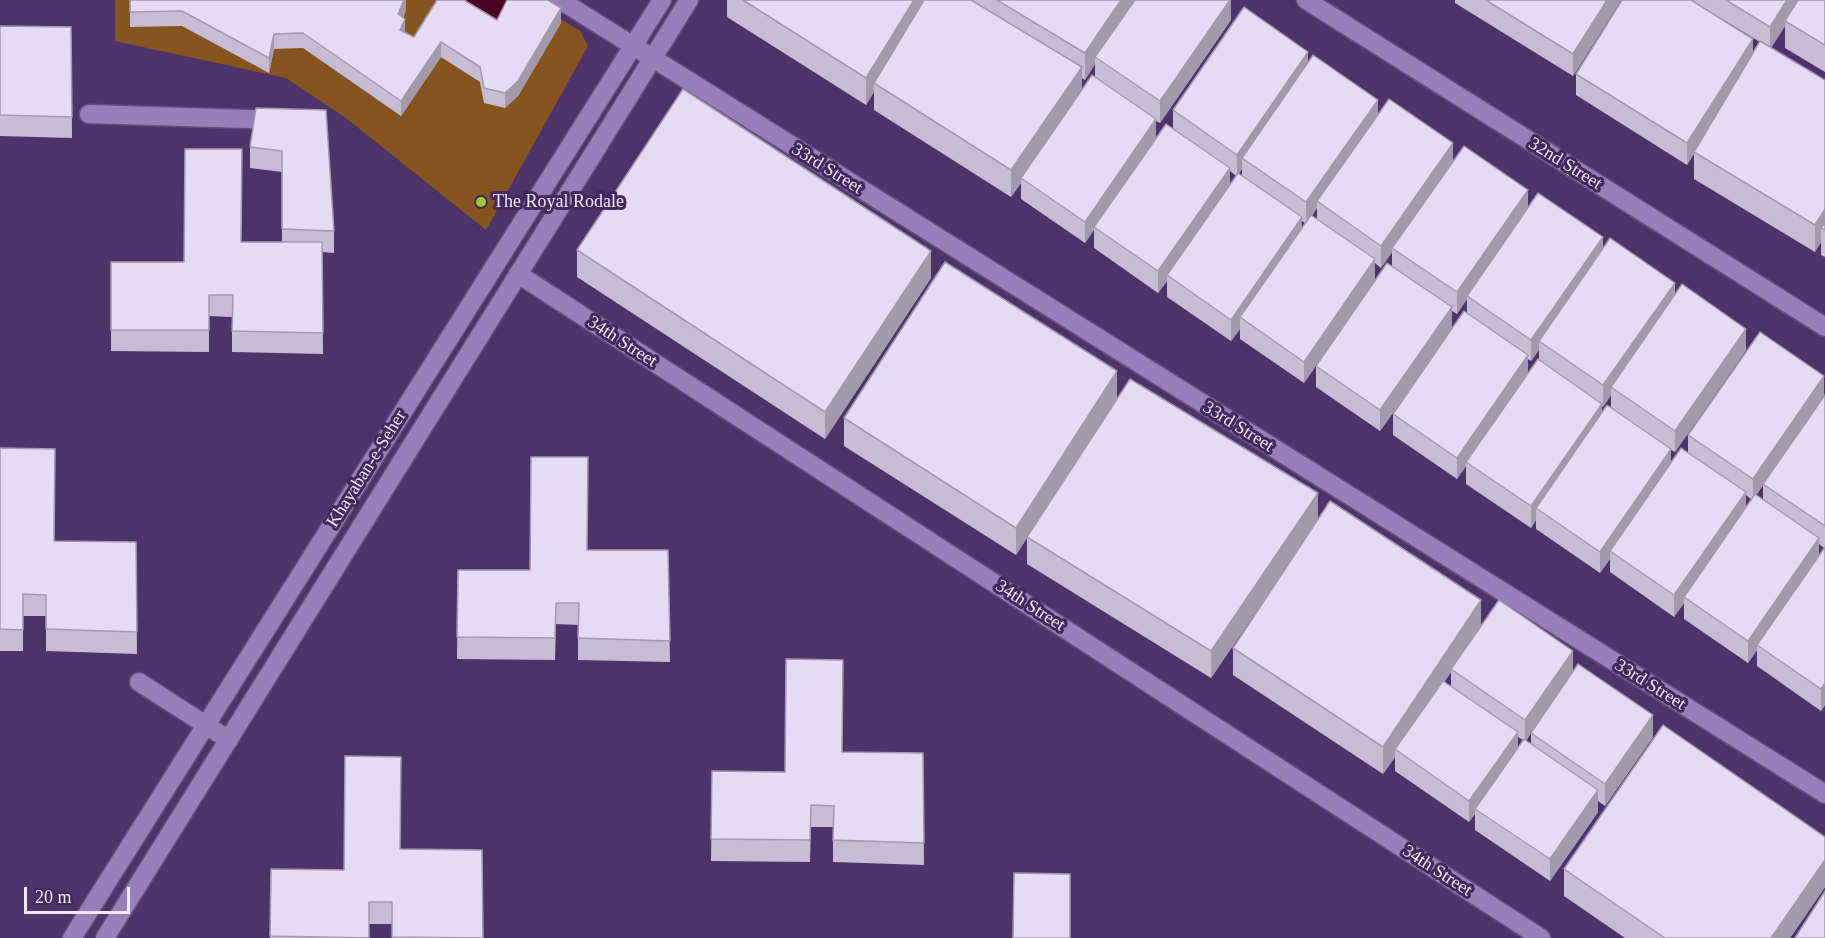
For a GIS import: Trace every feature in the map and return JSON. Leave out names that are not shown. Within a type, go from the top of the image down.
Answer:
[{"type":"street","points":[[560,0],[652,60]]},
{"type":"street","name":"Khayaban-e-Seher","points":[[72,938],[663,0]]},
{"type":"street","name":"Khayaban-e-Seher","points":[[105,938],[689,0]]},
{"type":"street","name":"32nd Street","points":[[1306,0],[1825,327]]},
{"type":"street","name":"33rd Street","points":[[652,60],[1825,794]]},
{"type":"street","points":[[89,114],[302,120]]},
{"type":"street","name":"34th Street","points":[[518,274],[1541,938]]},
{"type":"street","points":[[138,682],[229,740]]},
{"type":"shaded area","points":[[115,0],[531,0],[580,31],[588,46],[486,230],[346,118],[286,78],[115,41]]},
{"type":"shaded area","points":[[440,0],[514,0],[497,35]]},
{"type":"building","points":[[130,0],[404,0],[398,14],[405,19],[400,30],[414,37],[437,0],[464,0],[497,20],[507,0],[548,0],[561,8],[518,81],[505,93],[484,88],[480,67],[441,42],[401,101],[303,33],[274,34],[269,58],[182,11],[130,12]]},
{"type":"building","points":[[743,0],[914,0],[866,78]]},
{"type":"building","points":[[924,0],[971,0],[1082,67],[1011,170],[874,83]]},
{"type":"building","points":[[997,0],[1121,0],[1085,53]]},
{"type":"building","points":[[1135,0],[1230,0],[1160,101],[1095,57]]},
{"type":"building","points":[[1486,0],[1607,0],[1573,54]]},
{"type":"building","points":[[1622,0],[1691,0],[1753,39],[1687,143],[1576,74]]},
{"type":"building","points":[[1726,0],[1787,0],[1770,27]]},
{"type":"building","points":[[1798,0],[1825,0],[1825,45],[1785,21]]},
{"type":"building","points":[[1244,7],[1308,52],[1237,155],[1173,110]]},
{"type":"building","points":[[0,26],[71,27],[72,117],[0,115]]},
{"type":"building","points":[[1760,41],[1825,80],[1825,209],[1815,225],[1694,152]]},
{"type":"building","points":[[1313,55],[1378,100],[1306,202],[1242,158]]},
{"type":"building","points":[[1092,75],[1156,119],[1085,222],[1021,178]]},
{"type":"building","points":[[683,89],[931,251],[825,412],[577,250]]},
{"type":"building","points":[[1389,99],[1453,143],[1381,246],[1317,201]]},
{"type":"building","points":[[256,108],[326,110],[334,231],[282,229],[282,151],[250,147]]},
{"type":"building","points":[[1166,124],[1230,168],[1158,271],[1094,227]]},
{"type":"building","points":[[1464,146],[1528,190],[1457,292],[1392,248]]},
{"type":"building","points":[[185,149],[242,149],[241,242],[322,242],[323,333],[232,331],[233,295],[209,295],[209,330],[111,330],[111,262],[184,262]]},
{"type":"building","points":[[1238,173],[1302,217],[1231,320],[1167,275]]},
{"type":"building","points":[[1538,193],[1603,237],[1531,340],[1467,296]]},
{"type":"building","points":[[1311,215],[1375,259],[1304,362],[1240,317]]},
{"type":"building","points":[[1610,238],[1675,283],[1603,385],[1539,341]]},
{"type":"building","points":[[945,262],[1117,371],[1016,528],[844,418]]},
{"type":"building","points":[[1387,263],[1452,307],[1380,410],[1316,366]]},
{"type":"building","points":[[1682,284],[1746,329],[1675,431],[1611,387]]},
{"type":"building","points":[[1464,311],[1528,355],[1457,458],[1393,414]]},
{"type":"building","points":[[1760,332],[1824,376],[1753,479],[1688,435]]},
{"type":"building","points":[[1538,359],[1602,404],[1531,506],[1466,462]]},
{"type":"building","points":[[1130,379],[1318,493],[1211,651],[1027,537]]},
{"type":"building","points":[[1825,395],[1825,526],[1763,484]]},
{"type":"building","points":[[1607,405],[1671,449],[1600,552],[1536,508]]},
{"type":"building","points":[[0,448],[55,449],[54,541],[136,542],[137,632],[46,629],[46,595],[23,594],[23,630],[0,629]]},
{"type":"building","points":[[1681,448],[1746,492],[1674,595],[1610,551]]},
{"type":"building","points":[[531,457],[588,457],[587,550],[668,550],[670,641],[578,638],[579,603],[556,603],[555,638],[457,637],[458,570],[530,570]]},
{"type":"building","points":[[1755,494],[1819,538],[1748,641],[1684,597]]},
{"type":"building","points":[[1330,501],[1481,600],[1383,747],[1233,648]]},
{"type":"building","points":[[1825,547],[1825,683],[1821,689],[1757,645]]},
{"type":"building","points":[[1499,600],[1573,651],[1525,720],[1451,669]]},
{"type":"building","points":[[786,659],[843,660],[842,752],[923,753],[924,843],[833,840],[834,806],[811,805],[810,840],[711,839],[712,771],[785,772]]},
{"type":"building","points":[[1578,664],[1653,715],[1605,784],[1531,733]]},
{"type":"building","points":[[1443,681],[1518,732],[1469,801],[1395,749]]},
{"type":"building","points":[[1663,725],[1825,837],[1825,860],[1771,938],[1665,938],[1564,869]]},
{"type":"building","points":[[1524,739],[1598,790],[1550,859],[1475,809]]},
{"type":"building","points":[[345,756],[401,757],[400,849],[482,850],[483,938],[392,937],[392,902],[369,902],[369,938],[270,936],[271,869],[344,870]]},
{"type":"building","points":[[1014,873],[1070,874],[1070,938],[1013,938]]},
{"type":"building","points":[[1825,891],[1825,938],[1795,938]]},
{"type":"place","name":"The Royal Rodale","points":[[481,202]]}]
